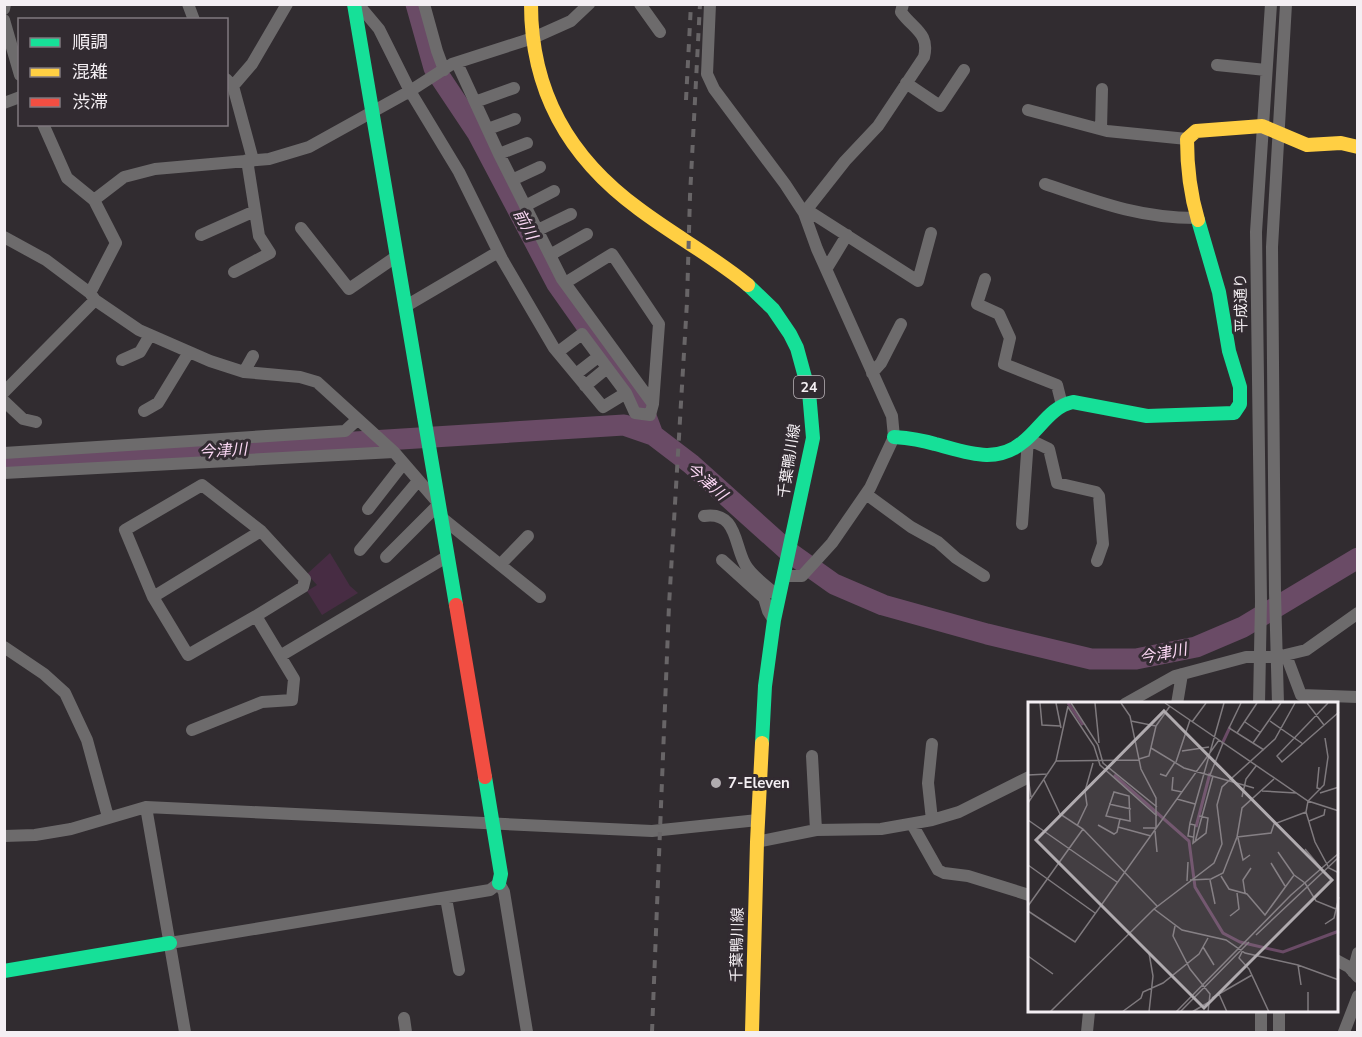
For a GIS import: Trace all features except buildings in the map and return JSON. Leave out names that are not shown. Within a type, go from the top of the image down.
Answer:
[{"type":"street","points":[[4,9],[5,4]]},
{"type":"street","points":[[234,272],[270,254],[259,236],[250,160],[230,83],[252,64],[287,4]]},
{"type":"street","points":[[356,4],[379,29],[410,91],[459,172],[498,252],[558,352],[603,407],[626,393]]},
{"type":"street","points":[[356,4],[371,111],[424,411],[501,874],[499,884],[504,892],[527,1032]]},
{"type":"street","points":[[424,4],[444,70]]},
{"type":"street","name":"千葉鴨川線","points":[[531,4],[533,38],[539,75],[568,138],[591,168],[607,183],[649,217],[749,285],[784,322],[804,366],[812,411],[813,438],[778,596],[765,686],[757,842],[752,1032]]},
{"type":"street","points":[[94,200],[124,177],[155,169],[269,159],[309,147],[457,63],[533,38],[570,21],[589,4]]},
{"type":"street","points":[[640,4],[660,32]]},
{"type":"street","points":[[710,4],[707,74],[714,89],[806,212],[827,268],[892,416],[894,437],[866,494],[832,543],[802,576],[784,576]]},
{"type":"street","points":[[806,212],[845,161],[878,126],[924,57],[927,46],[922,35],[901,12],[903,4]]},
{"type":"street","name":"平成通り","points":[[1259,657],[1261,601],[1256,232],[1270,4]]},
{"type":"street","name":"平成通り","points":[[1282,656],[1276,625],[1275,593],[1272,247],[1286,4]]},
{"type":"street","points":[[4,20],[18,68]]},
{"type":"street","points":[[457,63],[499,154],[565,283],[653,404]]},
{"type":"street","points":[[1217,65],[1266,70]]},
{"type":"street","points":[[906,83],[940,106],[964,70]]},
{"type":"street","points":[[475,102],[514,88]]},
{"type":"street","points":[[1101,129],[1102,89]]},
{"type":"street","points":[[1028,110],[1101,129],[1187,139]]},
{"type":"street","points":[[488,129],[515,119]]},
{"type":"street","points":[[4,392],[92,296],[116,243],[94,200],[67,178],[45,126]]},
{"type":"street","points":[[894,437],[925,441],[981,457],[1019,447],[1048,415],[1062,405],[1073,402],[1136,415],[1232,414],[1237,411],[1241,391],[1230,353],[1219,291],[1191,200],[1185,160],[1187,139],[1196,131],[1262,126],[1307,145],[1341,143],[1358,147]]},
{"type":"street","points":[[499,154],[527,143]]},
{"type":"street","points":[[512,180],[540,167]]},
{"type":"street","points":[[1045,184],[1130,212],[1166,218],[1196,218]]},
{"type":"street","points":[[525,206],[554,191]]},
{"type":"street","points":[[201,235],[255,211]]},
{"type":"street","points":[[806,212],[847,235],[918,281],[931,233]]},
{"type":"street","points":[[538,230],[572,214]]},
{"type":"street","points":[[301,228],[349,289],[397,256]]},
{"type":"street","points":[[550,255],[587,234]]},
{"type":"street","points":[[827,268],[847,235]]},
{"type":"street","points":[[4,237],[46,260],[139,330],[189,352],[244,372],[300,377],[317,382],[394,452],[441,511],[500,565],[540,597]]},
{"type":"street","points":[[406,306],[498,252]]},
{"type":"street","points":[[558,352],[582,334],[626,393],[635,413],[650,415],[653,404],[659,324],[612,254],[565,283]]},
{"type":"street","points":[[985,279],[977,304],[999,314],[1010,338],[1004,364],[1057,385],[1062,405]]},
{"type":"street","points":[[872,373],[881,363],[901,324]]},
{"type":"street","points":[[122,360],[140,352],[150,335]]},
{"type":"street","points":[[144,411],[158,403],[189,352]]},
{"type":"street","points":[[244,372],[253,356]]},
{"type":"street","points":[[576,375],[598,357]]},
{"type":"street","points":[[585,386],[607,368]]},
{"type":"street","points":[[4,401],[23,419],[36,422]]},
{"type":"street","points":[[1240,405],[1274,405]]},
{"type":"street","points":[[4,453],[345,431],[358,419]]},
{"type":"street","points":[[1022,524],[1028,439]]},
{"type":"street","points":[[1028,439],[1049,449],[1057,483],[1096,492],[1099,496],[1103,544],[1098,561]]},
{"type":"street","points":[[4,473],[394,452]]},
{"type":"street","points":[[368,509],[404,464]]},
{"type":"street","points":[[360,550],[418,481]]},
{"type":"street","points":[[202,485],[261,531],[305,579],[303,587],[188,655],[153,597],[125,530],[202,485]]},
{"type":"street","points":[[866,494],[984,576]]},
{"type":"street","points":[[386,557],[441,511]]},
{"type":"street","points":[[705,516],[712,514],[721,517],[732,527],[746,565],[778,596]]},
{"type":"street","points":[[153,597],[261,531]]},
{"type":"street","points":[[500,565],[528,536]]},
{"type":"street","points":[[280,656],[448,556]]},
{"type":"street","points":[[722,560],[764,598],[774,620]]},
{"type":"street","points":[[1129,702],[1175,676],[1246,657],[1282,656],[1306,650],[1358,613]]},
{"type":"street","points":[[192,730],[261,702],[292,700],[294,679],[256,616]]},
{"type":"street","points":[[4,647],[44,674],[65,693],[87,740],[108,817]]},
{"type":"street","points":[[1282,656],[1301,696]]},
{"type":"street","points":[[1282,656],[1278,699],[1301,696],[1358,697]]},
{"type":"street","points":[[1259,657],[1259,702]]},
{"type":"street","points":[[1177,702],[1182,674]]},
{"type":"street","points":[[932,744],[928,783],[932,820]]},
{"type":"street","points":[[812,756],[816,830]]},
{"type":"street","points":[[757,842],[816,830],[875,830],[932,820],[959,812],[1028,778]]},
{"type":"street","points":[[146,807],[185,1032]]},
{"type":"street","points":[[4,836],[35,835],[71,829],[146,807],[659,831],[758,820]]},
{"type":"street","points":[[912,824],[938,870],[968,876],[1028,895]]},
{"type":"street","points":[[4,971],[446,898],[490,890],[499,884]]},
{"type":"street","points":[[446,898],[459,970]]},
{"type":"street","points":[[1355,975],[1358,953]]},
{"type":"street","points":[[1338,961],[1349,967],[1355,975]]},
{"type":"street","points":[[1344,1032],[1358,996]]},
{"type":"street","points":[[1087,1032],[1089,1013]]},
{"type":"street","points":[[1261,1013],[1262,1032]]},
{"type":"street","points":[[1279,1013],[1279,1032]]},
{"type":"street","points":[[404,1018],[406,1032]]},
{"type":"shaded area","points":[[330,553],[350,586],[358,593],[322,615],[307,591],[317,585],[307,574]]},
{"type":"waterway","name":"前川","points":[[416,4],[434,68],[478,134],[557,284],[641,403],[653,435]]},
{"type":"waterway","name":"今津川","points":[[4,464],[624,425],[653,435],[691,464],[789,552],[834,584],[883,605],[987,634],[1091,659],[1136,659],[1196,647],[1243,627],[1358,558]]},
{"type":"railway","points":[[686,100],[691,4]]},
{"type":"railway","points":[[652,1032],[669,605],[687,302],[700,4]]},
{"type":"traffic: fast","points":[[354,4],[456,605]]},
{"type":"traffic: fast","points":[[894,437],[925,441],[969,453],[991,455],[1013,449],[1058,408],[1073,402],[1147,416],[1234,413],[1240,404],[1240,387],[1229,351],[1219,292],[1198,220]]},
{"type":"traffic: fast","points":[[748,285],[773,309],[797,348],[809,392],[813,438],[774,620],[765,686],[762,743]]},
{"type":"traffic: fast","points":[[485,777],[501,874],[499,883]]},
{"type":"traffic: fast","points":[[4,971],[170,943]]},
{"type":"traffic: slow","points":[[531,4],[538,66],[547,94],[574,145],[614,189],[748,285]]},
{"type":"traffic: slow","points":[[1198,220],[1191,190],[1187,149],[1187,139],[1196,131],[1262,126],[1307,145],[1341,143],[1358,147]]},
{"type":"traffic: slow","points":[[752,1032],[762,743]]},
{"type":"traffic: jam","points":[[456,605],[485,777]]},
{"type":"place","name":"7-Eleven","points":[[716,783]]}]
